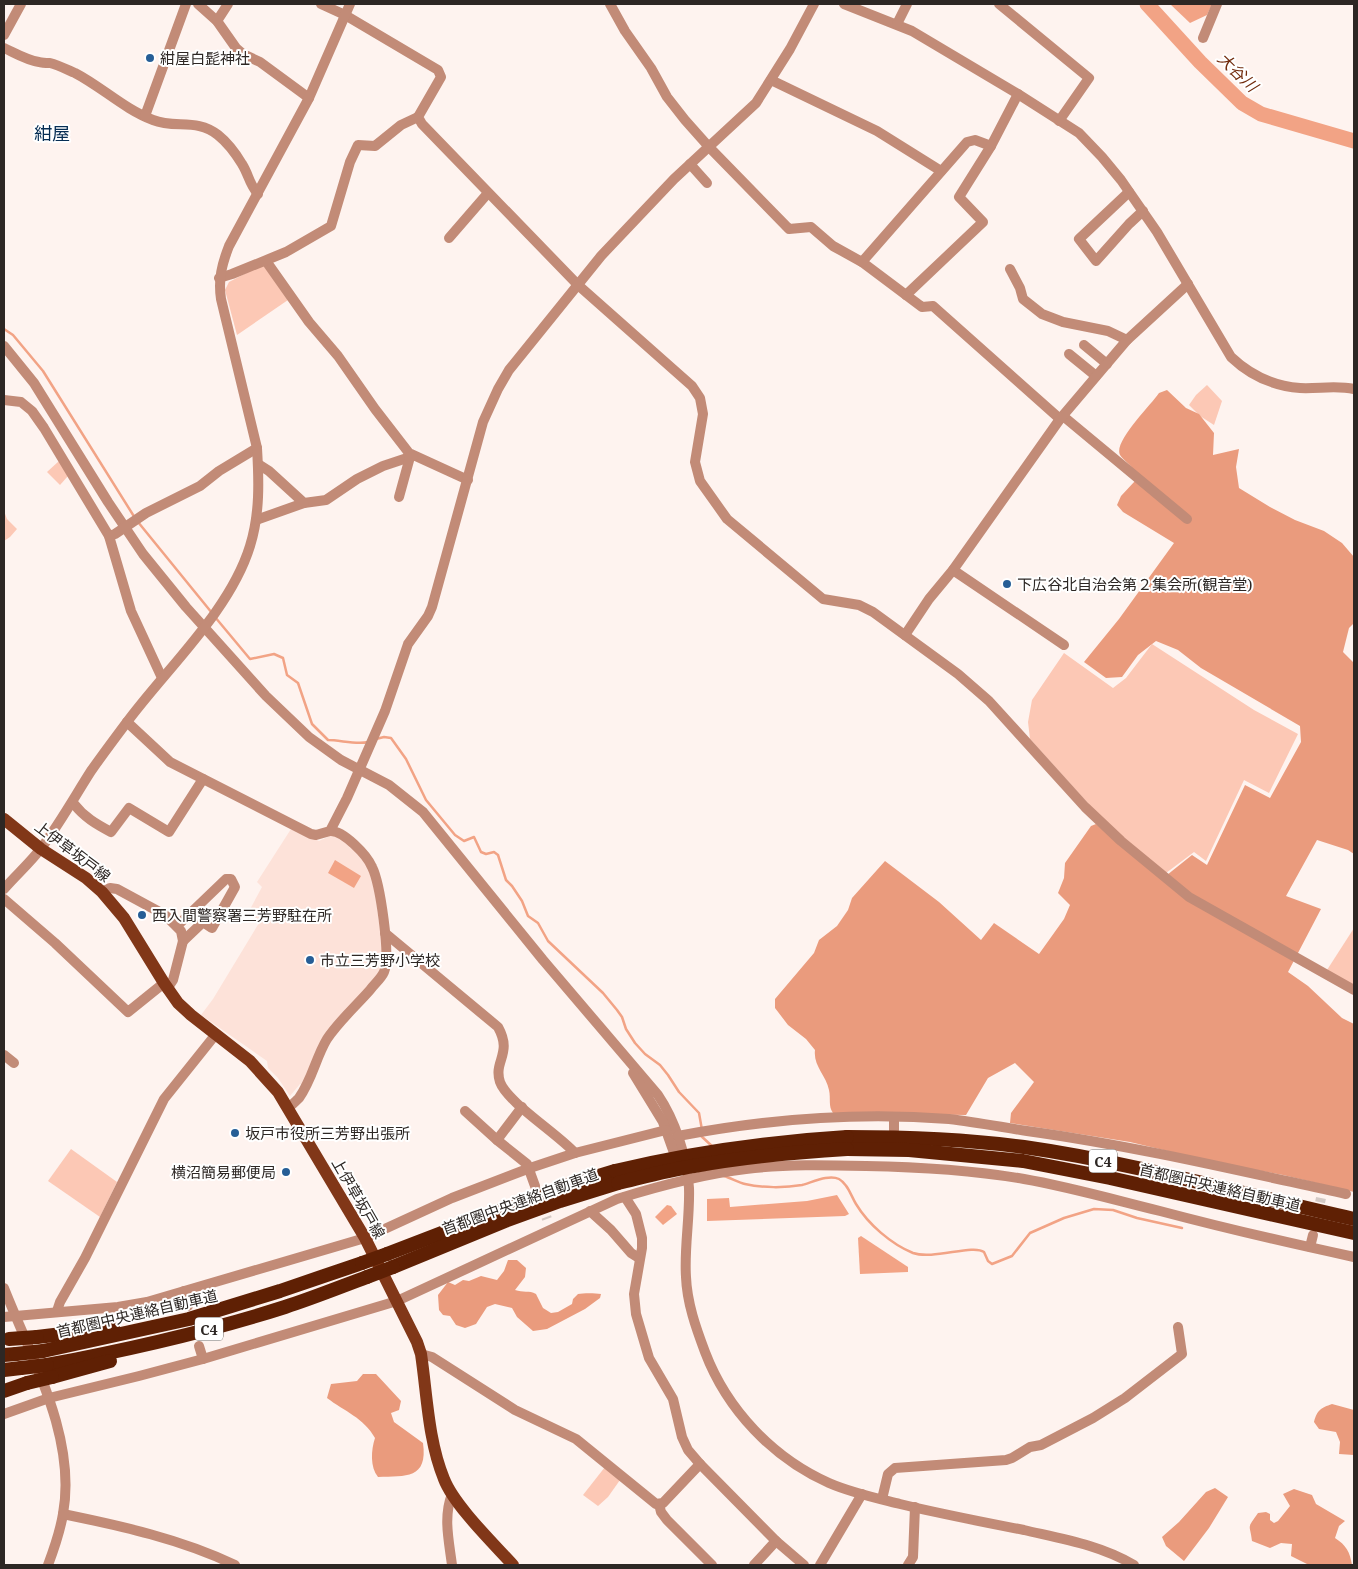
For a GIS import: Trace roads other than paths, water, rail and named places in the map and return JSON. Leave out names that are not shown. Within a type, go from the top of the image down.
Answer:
[{"type":"highway","name":"首都圏中央連絡自動車道","points":[[4,1370],[47,1364],[188,1312],[271,1294],[387,1254],[556,1189],[616,1177],[847,1143],[911,1137],[964,1140],[1026,1147],[1114,1163],[1354,1219]]},
{"type":"highway","name":"首都圏中央連絡自動車道","points":[[847,1143],[1023,1161],[1120,1180],[1354,1234]]},
{"type":"highway","name":"首都圏中央連絡自動車道","points":[[10,1355],[47,1364],[84,1369],[286,1307],[393,1267],[616,1177]]},
{"type":"highway","points":[[7,1339],[188,1312]]},
{"type":"highway","points":[[4,1392],[28,1382],[47,1364]]},
{"type":"main road","name":"上伊草坂戸線","points":[[4,819],[41,849],[86,878],[102,892],[124,918],[178,1003],[250,1061],[278,1092],[365,1238],[417,1342],[421,1354],[432,1435],[444,1480],[452,1494],[513,1565]]},
{"type":"street","points":[[4,35],[21,4]]},
{"type":"street","points":[[144,116],[186,4]]},
{"type":"street","points":[[198,4],[217,21],[236,48],[243,54],[260,62],[309,98]]},
{"type":"street","points":[[217,21],[228,4]]},
{"type":"street","points":[[219,278],[286,252],[331,226],[350,162],[358,144],[375,146],[401,125],[418,117],[441,76],[438,70],[345,15],[321,4]]},
{"type":"street","points":[[4,889],[41,849],[92,770],[127,722],[224,599],[250,546],[256,520],[257,448],[221,299],[219,278],[229,246],[309,98],[350,4]]},
{"type":"street","points":[[610,4],[625,31],[651,68],[666,97],[708,147],[789,229],[811,227],[833,246],[862,262],[922,307],[933,306],[1061,417],[1187,519]]},
{"type":"street","points":[[330,832],[385,711],[408,644],[428,616],[432,607],[483,422],[509,370],[601,256],[690,164],[756,103],[814,4]]},
{"type":"street","points":[[844,4],[912,31],[1079,133],[1102,157],[1129,192],[1188,284],[1231,357],[1251,374],[1291,387],[1354,389]]},
{"type":"street","points":[[897,24],[907,4]]},
{"type":"street","points":[[999,4],[1089,78],[1059,120]]},
{"type":"street","points":[[1203,38],[1217,4]]},
{"type":"street","points":[[4,48],[25,58],[40,63],[52,64],[74,73],[133,111],[163,124],[189,124],[218,134],[242,164],[251,186],[258,194]]},
{"type":"street","points":[[771,80],[877,131],[941,171]]},
{"type":"street","points":[[906,295],[983,222],[959,197],[991,146],[1018,94]]},
{"type":"street","points":[[418,117],[422,124],[578,286],[692,386],[700,398],[703,414],[695,462],[700,481],[727,518],[823,599],[859,604],[873,612],[958,674],[989,701],[1085,807],[1189,897],[1354,990]]},
{"type":"street","points":[[862,262],[967,142],[975,140],[991,146]]},
{"type":"street","points":[[690,164],[707,183]]},
{"type":"street","points":[[1129,192],[1079,239],[1096,261],[1142,211]]},
{"type":"street","points":[[449,238],[488,193]]},
{"type":"street","points":[[266,261],[309,322],[338,356],[409,453],[468,480]]},
{"type":"street","points":[[1010,269],[1020,288],[1023,299],[1042,314],[1063,322],[1108,331],[1127,340]]},
{"type":"street","points":[[905,635],[1061,417],[1127,340],[1188,284]]},
{"type":"street","points":[[1084,345],[1107,364]]},
{"type":"street","points":[[4,346],[24,368],[124,527],[164,581],[266,696],[300,730],[328,752],[378,778],[400,793],[427,816],[597,1024],[658,1095],[678,1136],[685,1180],[687,1228],[686,1278],[692,1314],[707,1357],[729,1398],[743,1418],[775,1450],[793,1463],[828,1482],[862,1494],[915,1507],[1086,1543],[1117,1555],[1134,1565]]},
{"type":"street","points":[[1069,354],[1096,376]]},
{"type":"street","points":[[4,400],[21,402],[32,411],[109,536],[131,611],[162,678]]},
{"type":"street","points":[[109,536],[146,513],[200,486],[219,471],[257,448]]},
{"type":"street","points":[[399,498],[412,456]]},
{"type":"street","points":[[256,520],[304,503],[326,500],[357,479],[383,466],[412,456]]},
{"type":"street","points":[[258,464],[269,471],[304,503]]},
{"type":"street","points":[[953,570],[1064,645]]},
{"type":"street","points":[[127,722],[170,762],[311,834],[316,835],[335,831],[354,844],[369,860],[376,880],[385,934],[386,962],[384,972],[331,1034],[324,1044],[306,1086],[299,1098],[288,1108]]},
{"type":"street","points":[[74,804],[90,820],[111,832],[129,808],[169,832],[203,780]]},
{"type":"street","points":[[177,926],[226,879],[231,879],[234,882],[236,887],[212,928],[203,922],[183,941]]},
{"type":"street","points":[[4,899],[55,943],[128,1012],[172,980],[183,941],[183,934],[165,915],[117,889],[110,888],[102,892]]},
{"type":"street","points":[[385,934],[498,1027],[503,1035],[505,1048],[500,1064],[499,1079],[505,1092],[566,1142],[575,1152]]},
{"type":"street","points":[[597,1024],[636,1076],[656,1108],[685,1180]]},
{"type":"street","points":[[57,1311],[164,1099],[216,1034]]},
{"type":"street","points":[[4,1054],[14,1063]]},
{"type":"street","points":[[497,1140],[522,1107]]},
{"type":"street","points":[[465,1111],[497,1140],[521,1158],[530,1168],[535,1186]]},
{"type":"street","points":[[678,1136],[757,1123],[796,1119],[829,1117],[950,1119],[1080,1138],[1151,1151],[1322,1193],[1346,1194]]},
{"type":"street","points":[[894,1117],[894,1130]]},
{"type":"street","points":[[4,1317],[118,1307],[147,1302],[365,1238],[452,1198],[530,1168],[575,1152],[666,1130]]},
{"type":"street","points":[[4,1414],[49,1398],[203,1359],[397,1301],[549,1224],[625,1197],[685,1180],[773,1166],[894,1162],[1023,1179],[1081,1191],[1310,1248],[1354,1257]]},
{"type":"street","points":[[625,1197],[639,1224],[642,1248],[634,1294],[636,1314],[644,1344],[656,1372],[673,1399],[682,1437],[688,1450],[776,1541],[804,1565]]},
{"type":"street","points":[[590,1211],[639,1258]]},
{"type":"street","points":[[1310,1248],[1313,1235]]},
{"type":"street","points":[[4,1288],[49,1398],[59,1427],[65,1461],[66,1490],[63,1514],[48,1565]]},
{"type":"street","points":[[184,1291],[188,1312]]},
{"type":"street","points":[[882,1499],[888,1474],[895,1468],[1006,1460],[1030,1447],[1041,1445],[1093,1418],[1125,1398],[1182,1354],[1178,1327]]},
{"type":"street","points":[[199,1346],[203,1359]]},
{"type":"street","points":[[421,1354],[432,1357],[515,1410],[576,1439],[659,1504],[661,1512],[667,1520],[712,1565]]},
{"type":"street","points":[[659,1504],[663,1503],[700,1464]]},
{"type":"street","points":[[452,1494],[448,1504],[447,1516],[452,1565]]},
{"type":"street","points":[[820,1565],[862,1494]]},
{"type":"street","points":[[908,1565],[913,1556],[915,1507]]},
{"type":"street","points":[[63,1514],[128,1528],[212,1555],[235,1565]]},
{"type":"street","points":[[754,1565],[776,1541]]},
{"type":"waterway","name":"大谷川","points":[[1147,4],[1200,62],[1242,103],[1261,114],[1354,141]]},
{"type":"waterway","points":[[4,329],[13,335],[43,371],[135,518]]},
{"type":"waterway","points":[[138,522],[212,613]]},
{"type":"waterway","points":[[215,617],[250,659],[274,654],[283,658],[287,675],[298,683],[312,724],[328,740],[368,742]]},
{"type":"waterway","points":[[376,739],[391,738],[406,759],[426,800],[455,835],[464,841],[474,837],[481,852],[486,854],[494,852],[498,855],[506,880],[522,901],[528,916],[538,923],[548,941],[603,993],[617,1010],[635,1043],[645,1054],[660,1065],[679,1092],[699,1113],[702,1130]]},
{"type":"waterway","points":[[700,1135],[713,1147]]},
{"type":"waterway","points":[[724,1176],[740,1183],[774,1187],[802,1185],[831,1177],[839,1179],[845,1184],[856,1204],[874,1226],[896,1244],[921,1255],[979,1250],[984,1252],[988,1261],[992,1264],[1012,1256],[1030,1233],[1064,1218],[1094,1209],[1113,1210],[1137,1218],[1182,1228]]},
{"type":"tunnel","points":[[1317,1217],[1321,1198]]},
{"type":"tunnel","points":[[541,1203],[547,1219]]},
{"type":"place","name":"紺屋白髭神社","points":[[150,58]]},
{"type":"place","name":"下広谷北自治会第２集会所(観音堂)","points":[[1007,584]]},
{"type":"place","name":"西入間警察署三芳野駐在所","points":[[142,915]]},
{"type":"place","name":"市立三芳野小学校","points":[[310,960]]},
{"type":"place","name":"坂戸市役所三芳野出張所","points":[[235,1133]]},
{"type":"place","name":"横沼簡易郵便局","points":[[286,1172]]},
{"type":"district","name":"紺屋","points":[[52,133]]}]
